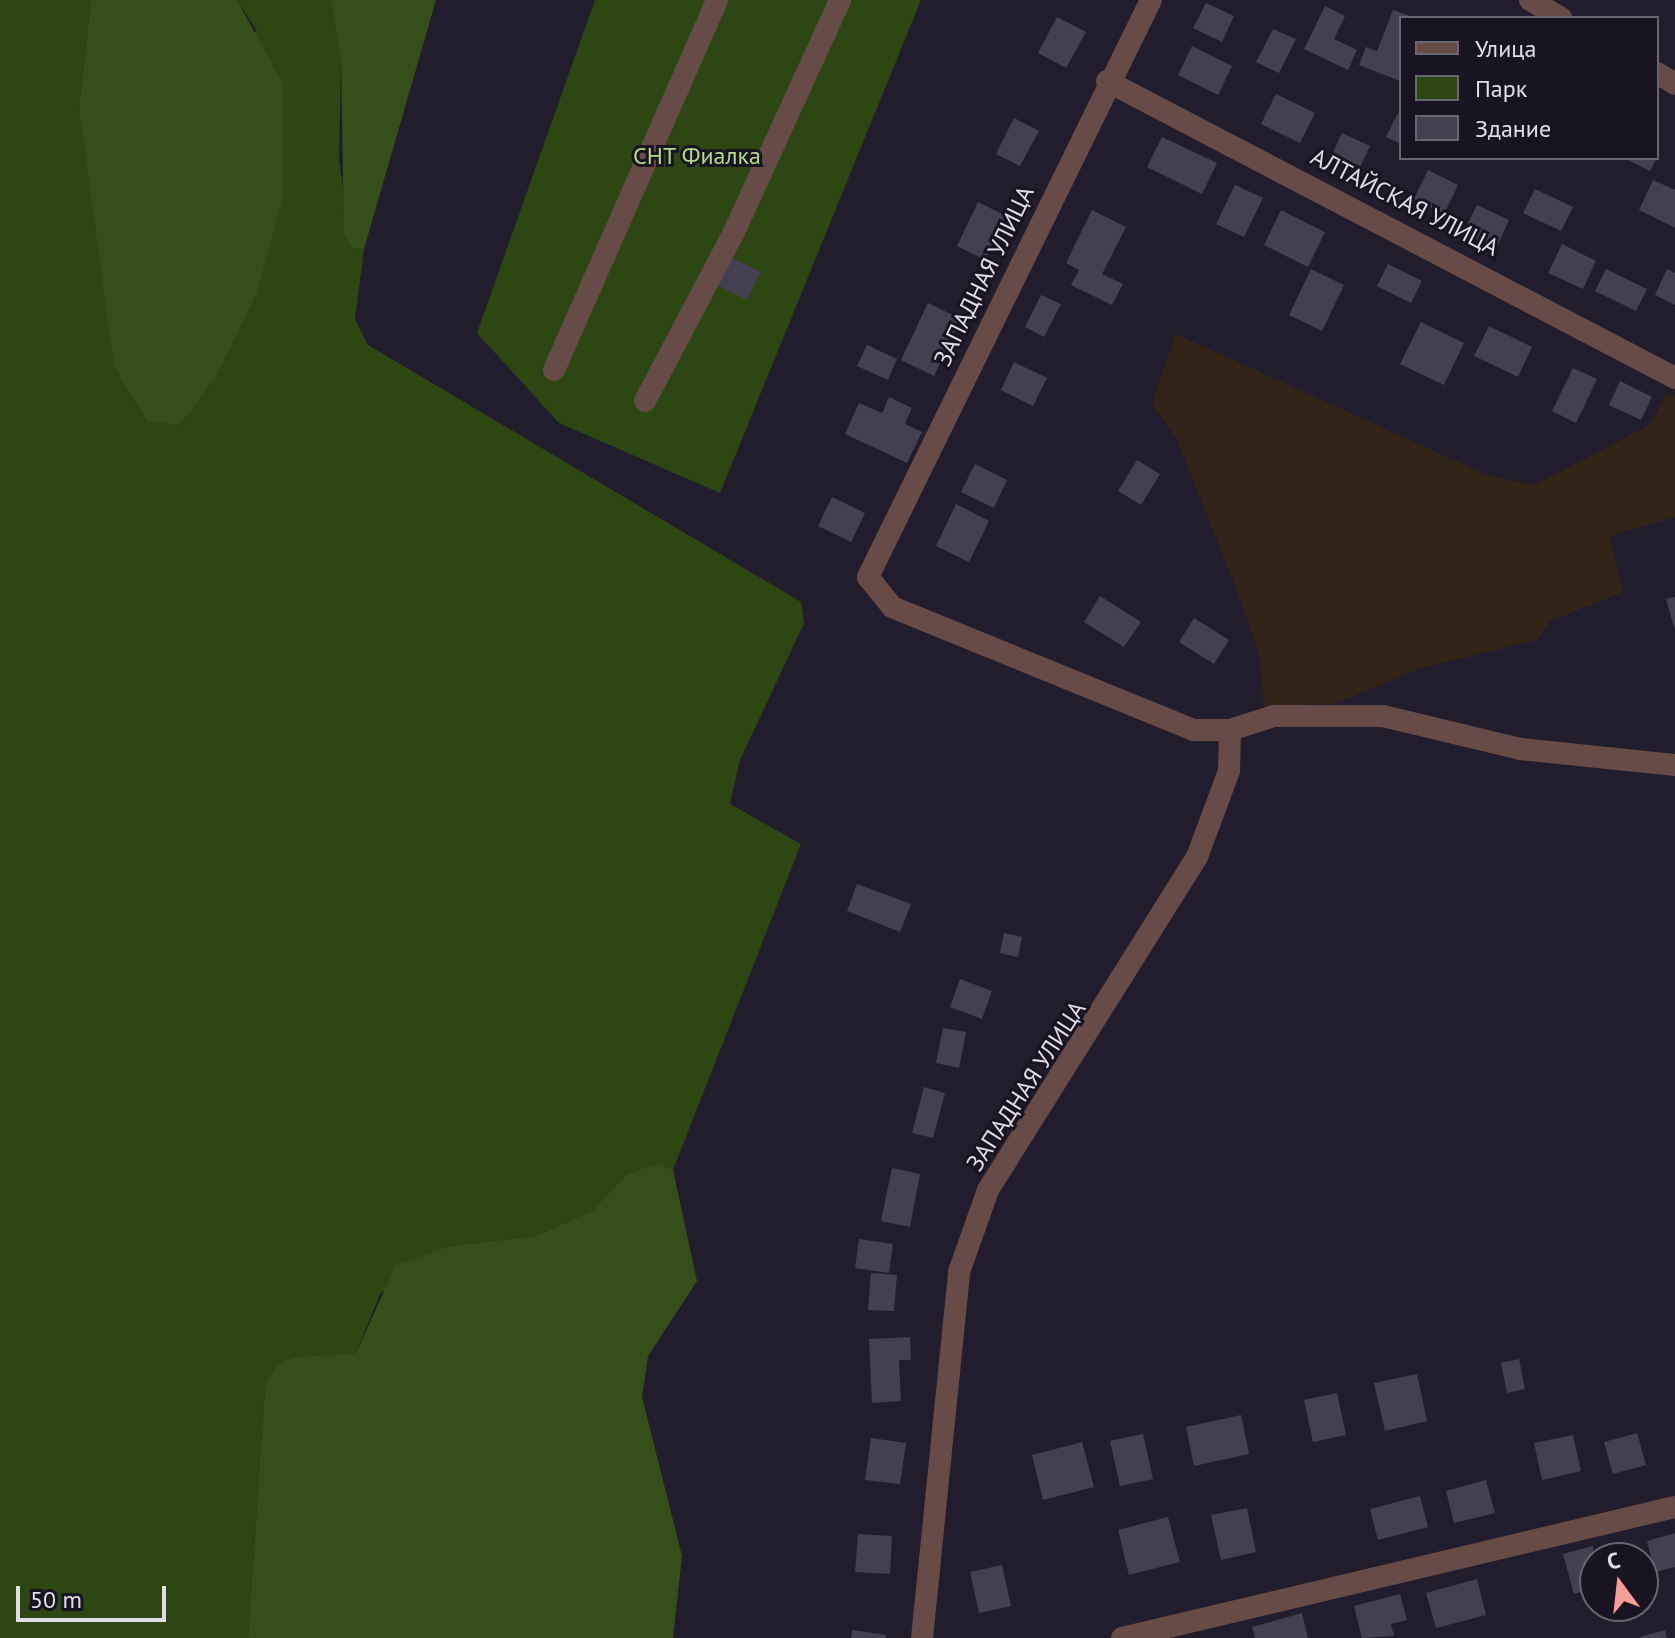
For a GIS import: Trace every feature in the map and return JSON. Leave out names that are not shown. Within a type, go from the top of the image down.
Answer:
[{"type":"street","points":[[554,370],[717,0]]},
{"type":"street","points":[[645,401],[734,232],[840,0]]},
{"type":"street","name":"ЗАПАДНАЯ УЛИЦА","points":[[922,1638],[959,1272],[988,1190],[1197,857],[1229,771],[1230,730],[1194,730],[995,652],[892,607],[868,577],[1107,81],[1151,0]]},
{"type":"street","points":[[1530,0],[1558,16]]},
{"type":"street","name":"АЛТАЙСКАЯ УЛИЦА","points":[[1107,81],[1675,378]]},
{"type":"street","points":[[1230,730],[1274,716],[1383,716],[1520,749],[1675,765]]},
{"type":"street","points":[[1122,1638],[1675,1507]]},
{"type":"shaded area","points":[[1176,334],[1487,475],[1535,485],[1650,425],[1666,394],[1675,396],[1675,517],[1610,536],[1623,592],[1550,621],[1537,640],[1419,669],[1334,704],[1264,705],[1259,654],[1239,596],[1177,439],[1152,404]]},
{"type":"green space","points":[[0,0],[91,0],[79,107],[257,31],[237,0],[331,0],[341,60],[339,160],[352,248],[364,249],[355,319],[368,345],[801,602],[804,623],[740,760],[730,804],[801,844],[673,1170],[658,1163],[627,1174],[592,1211],[535,1236],[450,1246],[380,1294],[356,1353],[293,1357],[265,1387],[248,1638],[0,1638]]},
{"type":"green space","points":[[91,0],[237,0],[283,84],[283,197],[257,292],[217,375],[180,425],[147,421],[114,366],[79,107]]},
{"type":"green space","points":[[331,0],[436,0],[364,249],[352,248],[344,235],[341,60]]},
{"type":"green space","name":"СНТ Фиалка","points":[[595,0],[921,0],[720,493],[559,423],[477,333]]},
{"type":"green space","points":[[658,1163],[673,1170],[697,1281],[648,1356],[642,1397],[682,1556],[673,1638],[248,1638],[265,1387],[276,1367],[293,1357],[356,1353],[396,1265],[450,1246],[535,1236],[592,1211],[627,1174]]},
{"type":"building","points":[[1206,3],[1234,16],[1222,42],[1193,28]]},
{"type":"building","points":[[1325,6],[1345,16],[1334,39],[1357,50],[1348,70],[1304,49]]},
{"type":"building","points":[[1393,10],[1410,16],[1399,16],[1399,81],[1359,65],[1366,47],[1377,51]]},
{"type":"building","points":[[1057,17],[1086,32],[1066,68],[1038,53]]},
{"type":"building","points":[[1273,29],[1296,39],[1279,73],[1256,62]]},
{"type":"building","points":[[1192,46],[1232,66],[1218,95],[1178,75]]},
{"type":"building","points":[[1276,94],[1315,113],[1300,143],[1261,124]]},
{"type":"building","points":[[1399,111],[1399,143],[1386,137]]},
{"type":"building","points":[[1014,118],[1039,131],[1020,166],[996,154]]},
{"type":"building","points":[[1342,133],[1370,146],[1357,173],[1330,159]]},
{"type":"building","points":[[1162,137],[1217,163],[1202,194],[1147,167]]},
{"type":"building","points":[[1628,160],[1656,160],[1650,171]]},
{"type":"building","points":[[1428,170],[1458,185],[1444,214],[1414,199]]},
{"type":"building","points":[[1653,180],[1675,190],[1675,228],[1639,210]]},
{"type":"building","points":[[1235,185],[1263,198],[1244,237],[1216,224]]},
{"type":"building","points":[[1535,189],[1573,207],[1561,231],[1523,213]]},
{"type":"building","points":[[978,202],[1006,216],[985,260],[957,246]]},
{"type":"building","points":[[1477,205],[1509,220],[1496,249],[1463,233]]},
{"type":"building","points":[[1092,210],[1126,227],[1102,274],[1123,284],[1112,305],[1071,285],[1079,270],[1066,263]]},
{"type":"building","points":[[1281,210],[1325,232],[1308,267],[1264,245]]},
{"type":"building","points":[[1562,244],[1596,261],[1583,289],[1548,273]]},
{"type":"building","points":[[728,256],[761,272],[747,300],[715,284]]},
{"type":"building","points":[[1388,264],[1422,281],[1411,303],[1377,286]]},
{"type":"building","points":[[1311,269],[1344,285],[1322,331],[1289,315]]},
{"type":"building","points":[[1606,269],[1647,289],[1636,311],[1595,291]]},
{"type":"building","points":[[1667,269],[1675,273],[1675,305],[1655,295]]},
{"type":"building","points":[[1041,295],[1061,304],[1044,337],[1025,327]]},
{"type":"building","points":[[928,303],[961,319],[934,376],[901,360]]},
{"type":"building","points":[[1421,322],[1464,343],[1444,385],[1400,364]]},
{"type":"building","points":[[1489,326],[1532,347],[1518,377],[1474,356]]},
{"type":"building","points":[[867,345],[897,359],[888,380],[857,366]]},
{"type":"building","points":[[1014,362],[1047,378],[1033,406],[1001,390]]},
{"type":"building","points":[[1573,368],[1597,379],[1576,423],[1552,411]]},
{"type":"building","points":[[1620,381],[1652,397],[1641,420],[1609,405]]},
{"type":"building","points":[[889,397],[912,408],[905,424],[922,432],[907,463],[845,434],[859,403],[882,413]]},
{"type":"building","points":[[1137,460],[1160,474],[1141,505],[1118,491]]},
{"type":"building","points":[[975,464],[1007,480],[994,508],[961,492]]},
{"type":"building","points":[[832,497],[865,513],[851,542],[818,526]]},
{"type":"building","points":[[956,504],[989,521],[969,562],[936,546]]},
{"type":"building","points":[[1100,596],[1141,622],[1124,647],[1084,622]]},
{"type":"building","points":[[1675,597],[1675,627],[1674,627],[1666,599]]},
{"type":"building","points":[[1194,618],[1229,640],[1214,664],[1179,642]]},
{"type":"building","points":[[857,884],[911,904],[900,932],[847,911]]},
{"type":"building","points":[[1004,933],[1022,937],[1018,957],[1000,953]]},
{"type":"building","points":[[960,979],[992,991],[982,1019],[950,1007]]},
{"type":"building","points":[[943,1028],[966,1032],[959,1068],[936,1063]]},
{"type":"building","points":[[924,1087],[945,1093],[933,1138],[912,1133]]},
{"type":"building","points":[[892,1168],[920,1174],[910,1227],[881,1221]]},
{"type":"building","points":[[859,1239],[893,1244],[889,1273],[855,1268]]},
{"type":"building","points":[[871,1273],[897,1275],[894,1311],[868,1310]]},
{"type":"building","points":[[910,1337],[911,1360],[899,1360],[901,1401],[872,1403],[869,1339]]},
{"type":"building","points":[[1519,1359],[1525,1389],[1507,1393],[1501,1363]]},
{"type":"building","points":[[1417,1374],[1427,1421],[1385,1431],[1374,1383]]},
{"type":"building","points":[[1337,1393],[1346,1435],[1313,1442],[1304,1400]]},
{"type":"building","points":[[1241,1415],[1249,1454],[1194,1466],[1186,1427]]},
{"type":"building","points":[[1637,1433],[1646,1465],[1613,1474],[1604,1442]]},
{"type":"building","points":[[1143,1434],[1153,1479],[1120,1486],[1110,1441]]},
{"type":"building","points":[[1573,1435],[1581,1471],[1542,1480],[1534,1443]]},
{"type":"building","points":[[871,1438],[906,1443],[900,1484],[865,1480]]},
{"type":"building","points":[[1082,1442],[1094,1487],[1043,1500],[1032,1455]]},
{"type":"building","points":[[1486,1480],[1495,1513],[1454,1523],[1446,1491]]},
{"type":"building","points":[[1420,1496],[1428,1527],[1378,1540],[1370,1509]]},
{"type":"building","points":[[1247,1508],[1256,1552],[1221,1560],[1211,1515]]},
{"type":"building","points":[[1168,1517],[1180,1562],[1129,1575],[1118,1530]]},
{"type":"building","points":[[1675,1533],[1675,1567],[1659,1571],[1659,1542],[1647,1541]]},
{"type":"building","points":[[858,1534],[892,1536],[890,1574],[855,1572]]},
{"type":"building","points":[[1579,1550],[1579,1593],[1574,1594],[1563,1554]]},
{"type":"building","points":[[1002,1565],[1011,1606],[979,1613],[970,1572]]},
{"type":"building","points":[[1477,1579],[1486,1615],[1436,1628],[1426,1593]]},
{"type":"building","points":[[1400,1594],[1407,1620],[1391,1624],[1394,1636],[1362,1638],[1354,1606]]},
{"type":"building","points":[[1302,1613],[1308,1638],[1255,1638],[1252,1627]]},
{"type":"building","points":[[852,1630],[886,1635],[886,1638],[851,1638]]},
{"type":"building","points":[[1665,1630],[1667,1638],[1640,1638],[1640,1637]]}]
